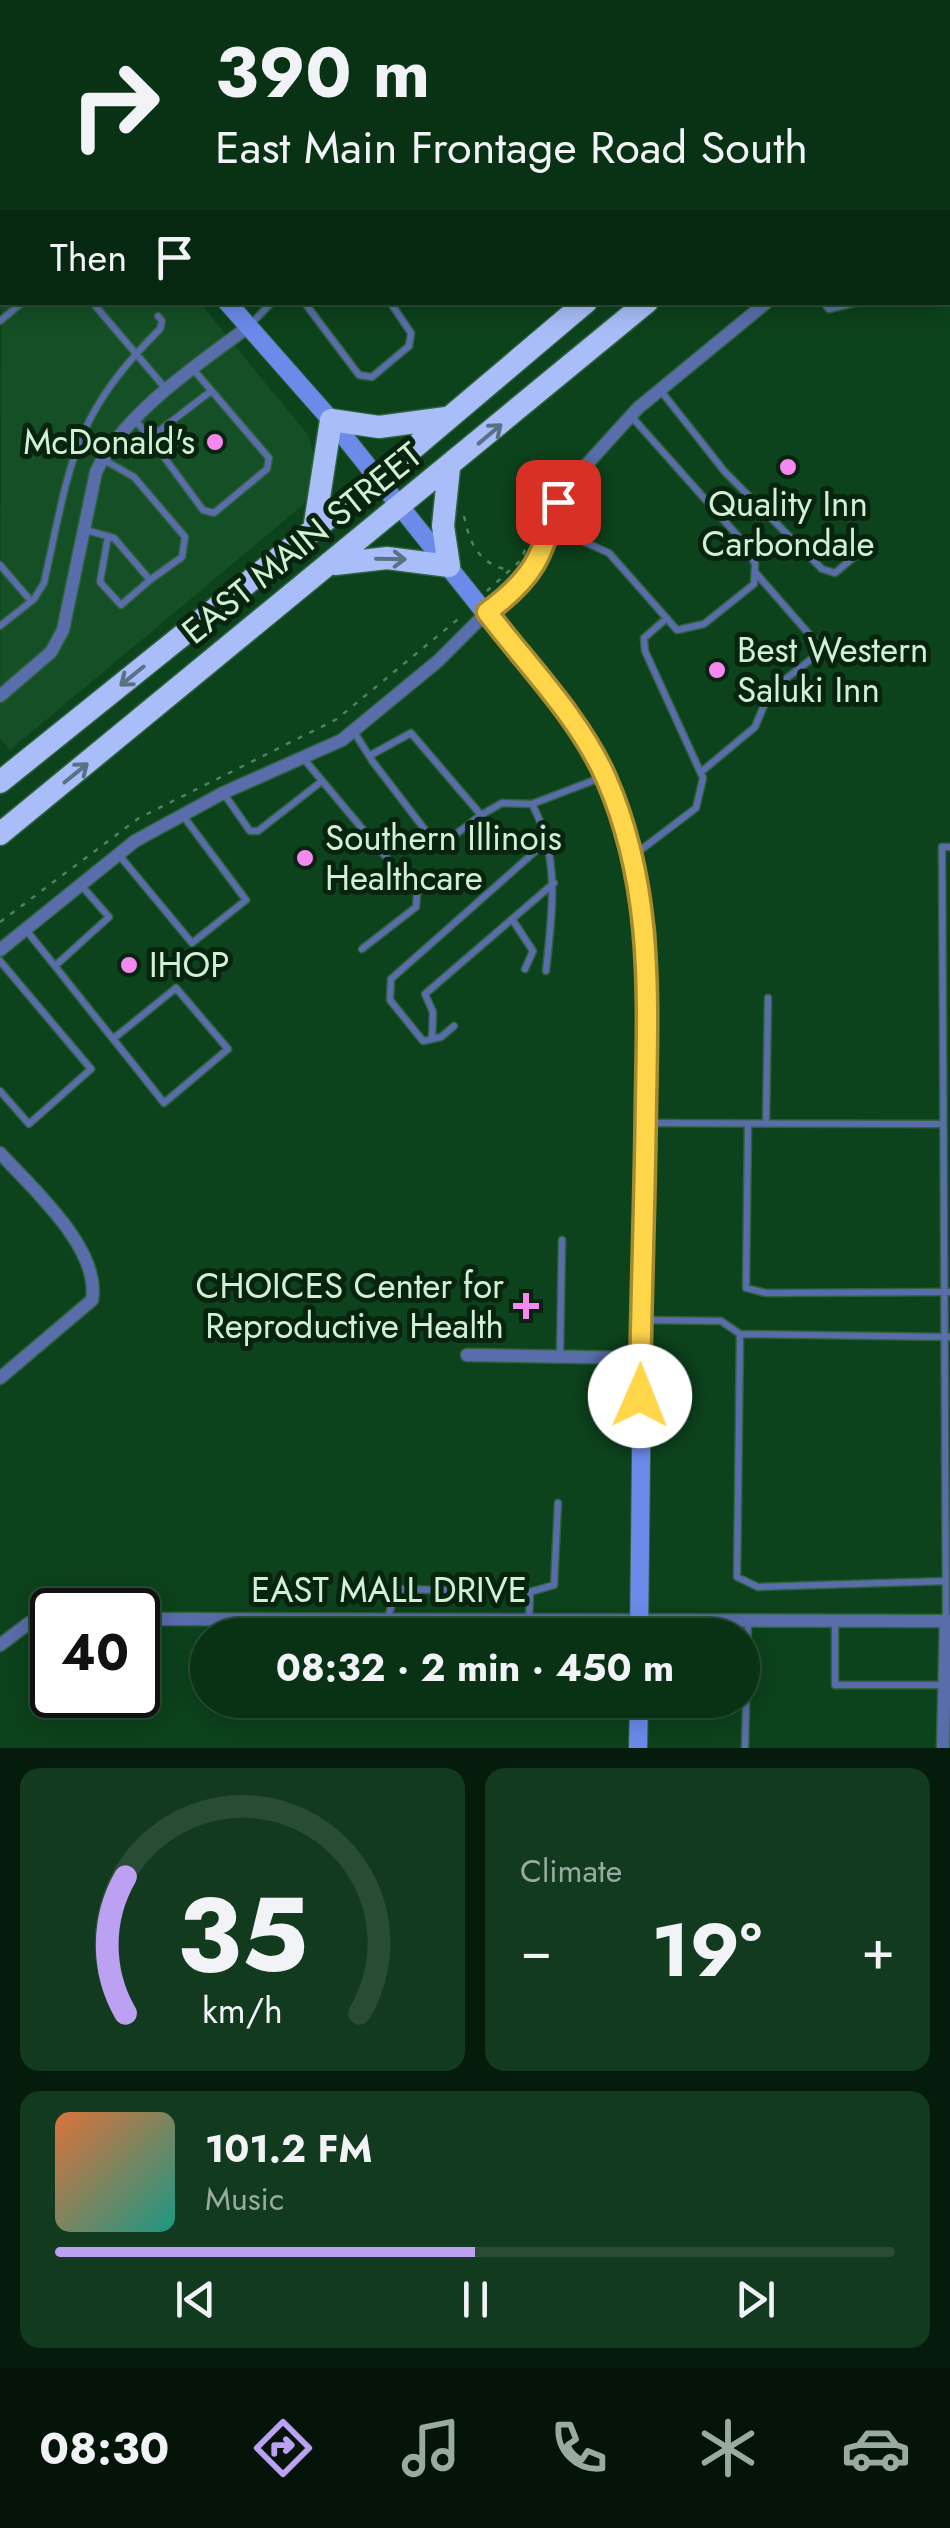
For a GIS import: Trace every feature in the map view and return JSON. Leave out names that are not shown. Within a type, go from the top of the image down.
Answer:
[{"type":"highway","name":"EAST MAIN STREET","points":[[0,782],[378,478],[582,305]]},
{"type":"highway","name":"EAST MAIN STREET","points":[[0,834],[450,468],[643,305]]},
{"type":"highway","points":[[314,530],[331,420],[379,427],[450,417]]},
{"type":"highway","points":[[332,564],[387,558],[450,566],[443,526],[450,468]]},
{"type":"street","points":[[230,305],[331,420],[582,734],[605,776],[633,856],[647,935],[639,1618]]},
{"type":"street","points":[[0,950],[118,854],[182,815],[353,731],[438,661],[487,612],[522,586],[538,563],[558,502],[578,473],[631,416],[763,305]]},
{"type":"street","points":[[0,696],[51,652],[71,598],[102,459],[134,419],[192,368],[248,327]]},
{"type":"street","points":[[0,1153],[50,1208],[87,1258],[95,1281],[92,1300],[0,1378]]},
{"type":"street","points":[[467,1355],[641,1358]]},
{"type":"street","name":"EAST MALL DRIVE","points":[[160,1619],[190,1619]]},
{"type":"street","name":"EAST MALL DRIVE","points":[[760,1621],[948,1622]]},
{"type":"street","points":[[943,1748],[948,1622]]},
{"type":"street","points":[[0,1645],[30,1623]]},
{"type":"street","points":[[638,1718],[638,1748]]},
{"type":"lane","points":[[0,321],[19,305]]},
{"type":"lane","points":[[95,305],[168,392]]},
{"type":"lane","points":[[248,327],[269,305]]},
{"type":"lane","points":[[307,305],[359,375],[372,376],[409,346],[411,333],[392,305]]},
{"type":"lane","points":[[0,626],[31,601],[44,583],[74,445],[117,373],[160,329],[158,316]]},
{"type":"lane","points":[[134,419],[153,436],[203,510],[214,514],[267,470],[269,458],[192,368]]},
{"type":"lane","points":[[660,390],[725,472],[822,569],[835,573],[866,547]]},
{"type":"lane","points":[[153,436],[210,391]]},
{"type":"lane","points":[[550,527],[609,553],[677,630],[704,624],[754,584],[745,544],[631,416]]},
{"type":"lane","points":[[102,459],[134,477],[185,537],[182,557],[121,605],[100,582],[108,536]]},
{"type":"lane","points":[[84,530],[108,536],[150,580]]},
{"type":"lane","points":[[0,565],[31,601]]},
{"type":"lane","points":[[700,772],[755,727],[770,691],[822,650],[754,571]]},
{"type":"lane","points":[[633,856],[696,808],[700,772],[645,651],[644,638],[667,618]]},
{"type":"lane","points":[[353,731],[432,839],[447,841],[502,802],[532,804],[605,776]]},
{"type":"lane","points":[[368,756],[411,733],[481,815]]},
{"type":"lane","points":[[303,758],[418,894],[416,907],[362,949]]},
{"type":"lane","points":[[223,794],[250,831],[258,831],[322,781]]},
{"type":"lane","points":[[532,804],[548,840],[554,884],[546,971]]},
{"type":"lane","points":[[118,854],[192,943],[246,900],[182,815]]},
{"type":"lane","points":[[454,1026],[432,1040],[423,1041],[390,1000],[391,978],[548,840]]},
{"type":"lane","points":[[948,1622],[942,847],[950,847]]},
{"type":"lane","points":[[55,966],[109,917],[80,884]]},
{"type":"lane","points":[[432,1040],[433,1012],[424,994],[554,884]]},
{"type":"lane","points":[[512,918],[533,952],[525,969]]},
{"type":"lane","points":[[25,930],[164,1103],[228,1050],[176,988],[113,1039]]},
{"type":"lane","points":[[0,960],[91,1069],[29,1124],[0,1091]]},
{"type":"lane","points":[[766,1124],[768,998]]},
{"type":"lane","points":[[646,1123],[943,1124]]},
{"type":"lane","points":[[748,1124],[746,1288],[766,1293],[947,1292]]},
{"type":"lane","points":[[560,1356],[562,1240]]},
{"type":"lane","points":[[642,1320],[721,1321],[740,1334],[947,1337]]},
{"type":"lane","points":[[740,1334],[737,1577],[758,1587],[946,1582]]},
{"type":"lane","points":[[388,1618],[396,1589],[530,1592],[554,1586],[558,1504]]},
{"type":"lane","points":[[529,1618],[530,1592]]},
{"type":"lane","points":[[835,1621],[835,1685],[945,1685]]},
{"type":"lane","points":[[744,1748],[745,1718]]},
{"type":"path","points":[[464,513],[470,543],[489,566],[509,571]]},
{"type":"path","points":[[0,922],[139,818],[337,719],[452,626]]},
{"type":"shaded area","points":[[1,305],[202,305],[308,435],[316,462],[311,493],[303,505],[10,750],[0,738]]},
{"type":"place","name":"McDonald's","points":[[215,442]]},
{"type":"place","name":"Quality Inn Carbondale","points":[[788,467]]},
{"type":"place","name":"Best Western Saluki Inn","points":[[717,670]]},
{"type":"place","name":"Southern Illinois Healthcare","points":[[305,858]]},
{"type":"place","name":"IHOP","points":[[129,965]]},
{"type":"place","name":"CHOICES Center for Reproductive Health","points":[[526,1306]]},
{"type":"route","points":[[558,502],[538,563],[522,586],[487,612],[582,734],[605,776],[640,882],[647,935],[647,1010],[640,1396]]}]
